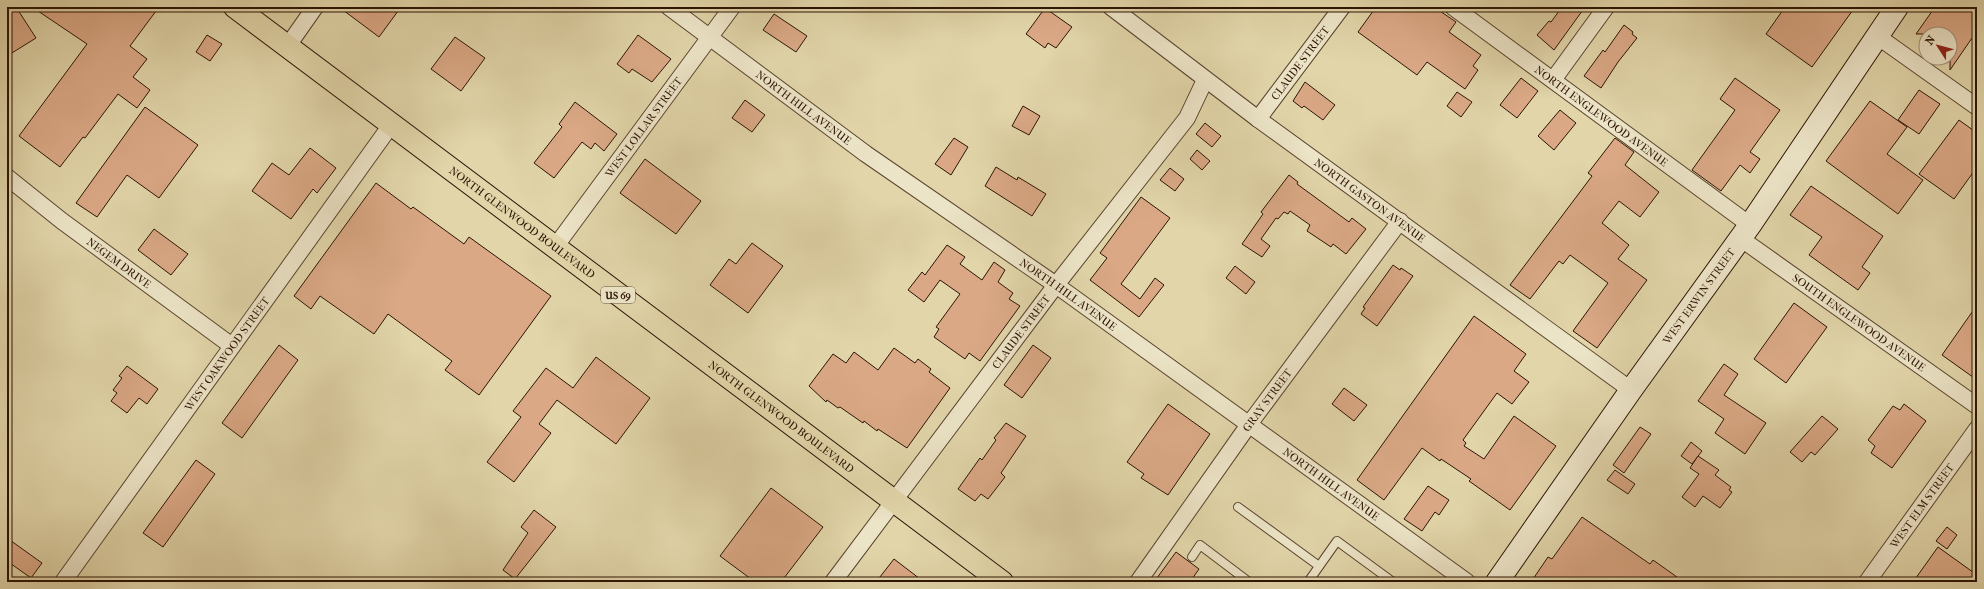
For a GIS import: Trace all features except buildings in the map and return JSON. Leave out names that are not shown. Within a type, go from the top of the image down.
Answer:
[{"type":"main road","name":"NORTH GLENWOOD BOULEVARD","points":[[235,7],[1002,582]]},
{"type":"main road","name":"WEST ERWIN STREET","points":[[1497,582],[1631,390],[1745,232],[1897,7]]},
{"type":"street","points":[[287,47],[315,7]]},
{"type":"street","name":"NORTH HILL AVENUE","points":[[669,7],[710,36],[791,100],[866,154],[1056,285],[1250,423],[1467,582]]},
{"type":"street","name":"WEST LOLLAR STREET","points":[[555,247],[732,7]]},
{"type":"street","name":"NORTH GASTON AVENUE","points":[[1111,7],[1205,80],[1631,390]]},
{"type":"street","name":"CLAUDE STREET","points":[[1258,119],[1342,7]]},
{"type":"street","name":"NORTH ENGLEWOOD AVENUE","points":[[1453,7],[1553,80],[1745,232]]},
{"type":"street","points":[[1553,80],[1606,7]]},
{"type":"street","points":[[1877,36],[1977,107]]},
{"type":"street","name":"CLAUDE STREET","points":[[833,582],[1056,285],[1187,118],[1205,80]]},
{"type":"street","name":"WEST OAKWOOD STREET","points":[[63,582],[391,125]]},
{"type":"street","name":"NEGEM DRIVE","points":[[7,177],[68,225],[232,346]]},
{"type":"street","name":"GRAY STREET","points":[[1138,582],[1250,423],[1400,221]]},
{"type":"street","name":"SOUTH ENGLEWOOD AVENUE","points":[[1745,232],[1977,406]]},
{"type":"street","name":"WEST ELM STREET","points":[[1867,582],[1977,429]]},
{"type":"lane","points":[[1238,506],[1320,566]]},
{"type":"lane","points":[[1308,582],[1337,541],[1393,582]]},
{"type":"lane","points":[[1192,557],[1200,545],[1249,582]]}]
